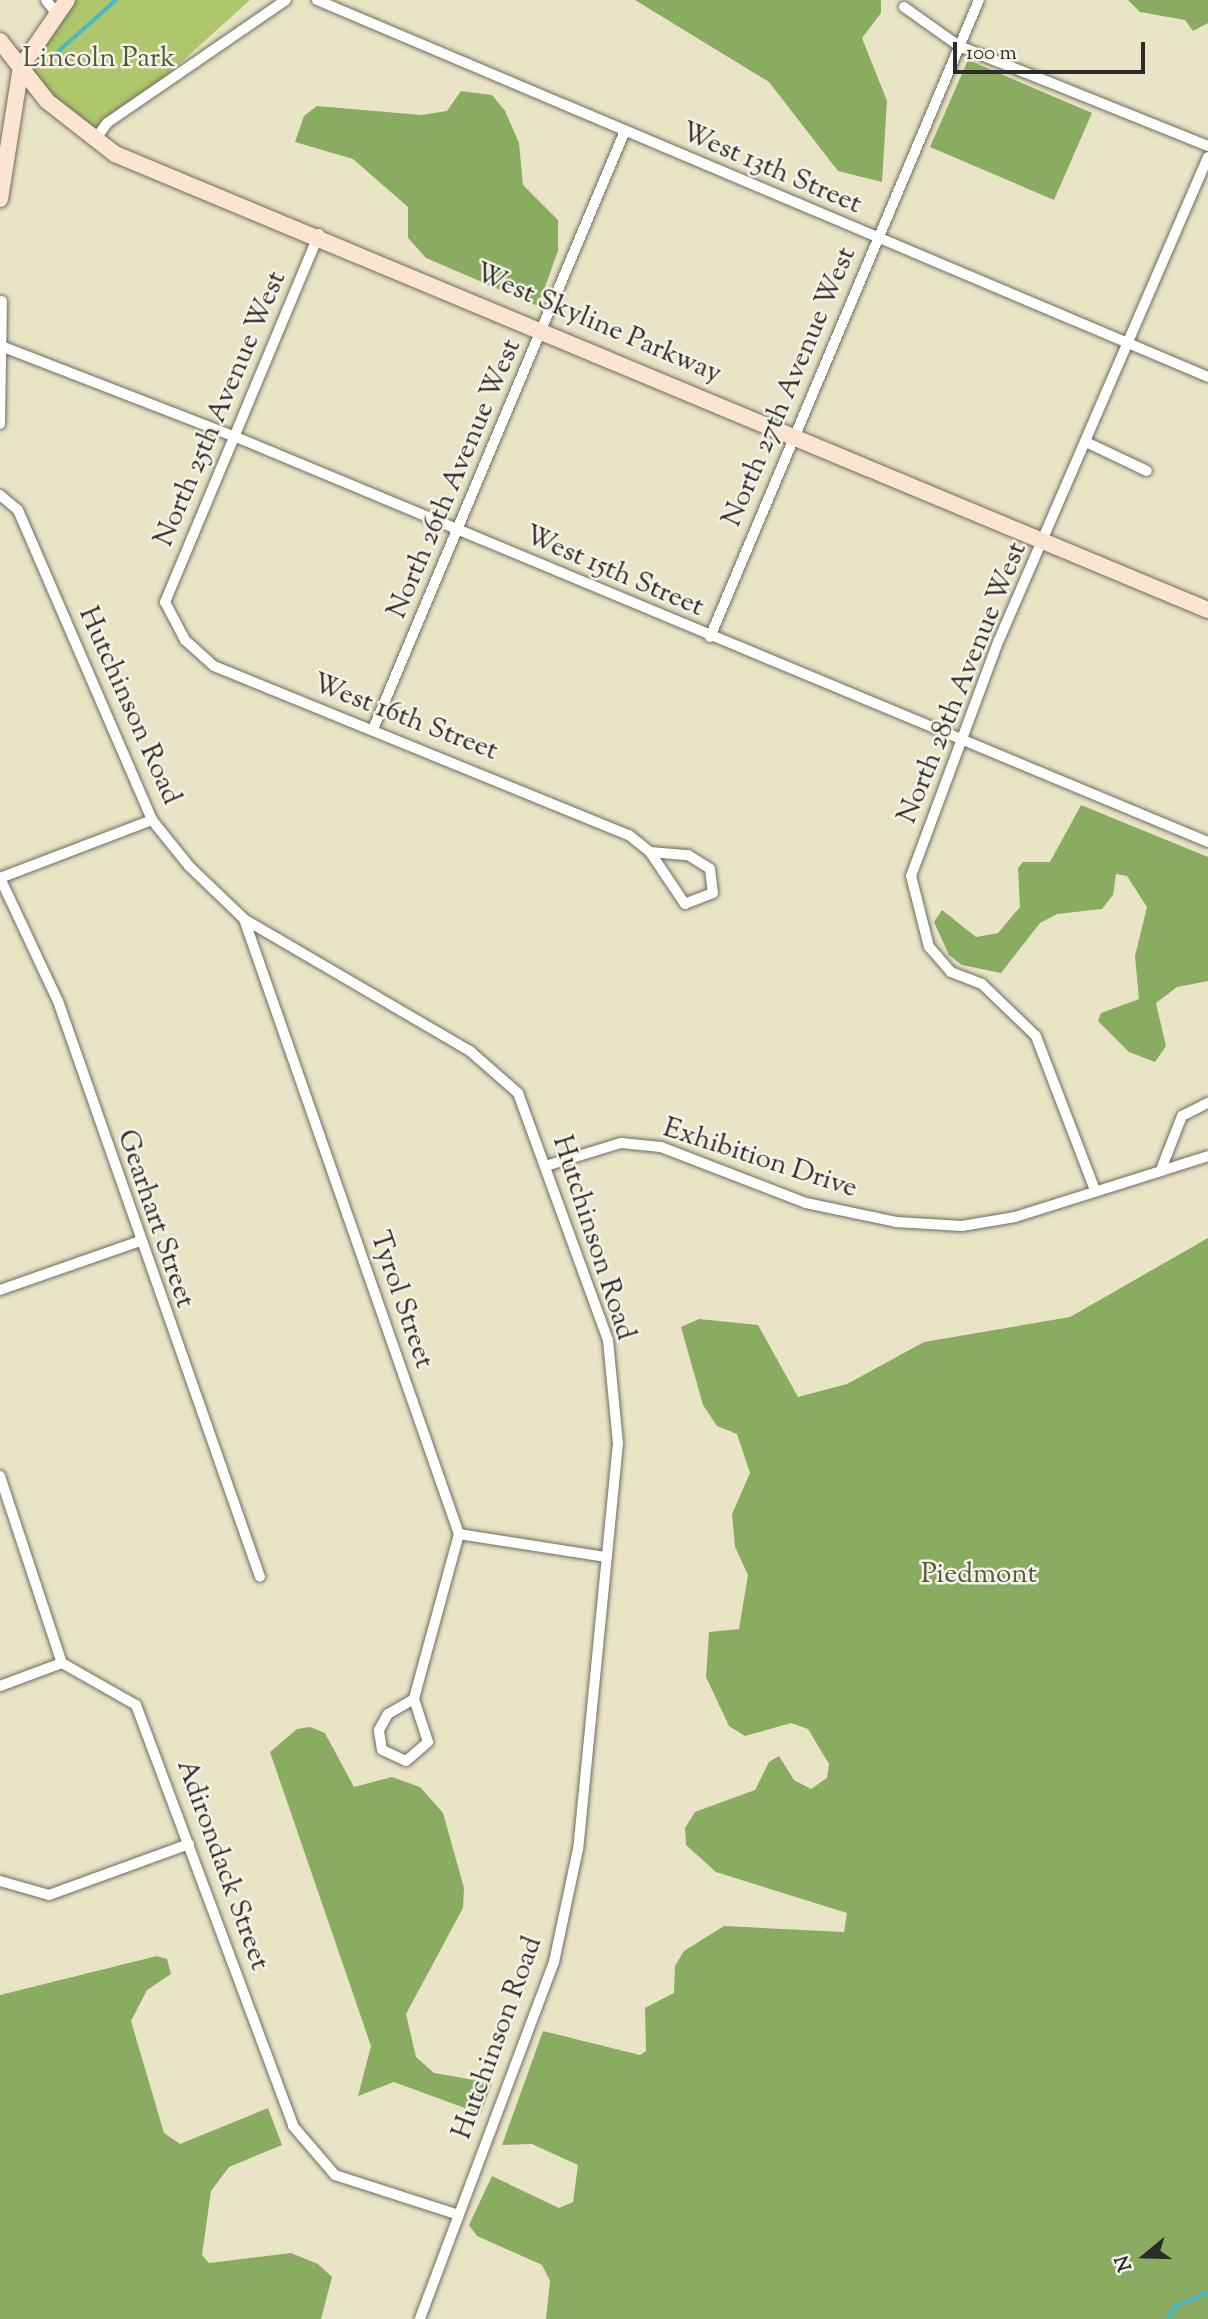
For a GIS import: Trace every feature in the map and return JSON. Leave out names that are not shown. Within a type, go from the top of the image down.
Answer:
[{"type":"street","points":[[0,199],[21,67],[51,6],[67,0]]},
{"type":"street","points":[[94,141],[107,123],[286,0]]},
{"type":"street","name":"West 13th Street","points":[[317,0],[624,133],[1208,377]]},
{"type":"street","name":"North 27th Avenue West","points":[[710,637],[791,436],[979,0]]},
{"type":"street","points":[[904,7],[960,46],[1208,145]]},
{"type":"street","name":"West Skyline Parkway","points":[[0,41],[47,102],[94,141],[545,328],[1043,544],[1208,610]]},
{"type":"street","name":"North 26th Avenue West","points":[[374,727],[545,328],[624,133]]},
{"type":"street","name":"North 28th Avenue West","points":[[1095,1190],[1036,1035],[982,984],[951,972],[929,947],[916,911],[911,876],[959,741],[1131,344],[1208,157]]},
{"type":"street","name":"North 25th Avenue West","points":[[165,602],[236,437],[318,234]]},
{"type":"street","points":[[0,424],[2,301]]},
{"type":"street","name":"West 15th Street","points":[[1,346],[236,437],[959,741],[1208,842]]},
{"type":"street","points":[[1088,443],[1147,471]]},
{"type":"street","name":"Hutchinson Road","points":[[0,495],[18,510],[152,820],[189,866],[244,919],[470,1051],[518,1093],[549,1165],[608,1340],[618,1443],[578,1849],[554,1962],[456,2214],[419,2319]]},
{"type":"street","name":"West 16th Street","points":[[165,602],[185,640],[214,666],[374,727],[629,835],[650,852],[685,904],[713,893],[710,869],[688,855],[650,852]]},
{"type":"street","points":[[0,878],[152,820]]},
{"type":"street","name":"Gearhart Street","points":[[0,878],[58,1000],[137,1242],[260,1577]]},
{"type":"street","name":"Tyrol Street","points":[[244,919],[459,1534]]},
{"type":"street","points":[[1162,1167],[1182,1115],[1208,1103]]},
{"type":"street","name":"Exhibition Drive","points":[[549,1165],[621,1143],[661,1147],[806,1203],[896,1222],[961,1226],[1015,1217],[1162,1167],[1208,1156]]},
{"type":"street","points":[[0,1290],[137,1242]]},
{"type":"street","points":[[0,1476],[62,1663],[0,1686]]},
{"type":"street","points":[[414,1699],[388,1714],[379,1730],[382,1750],[406,1761],[428,1742],[414,1699],[459,1534],[606,1558]]},
{"type":"street","name":"Adirondack Street","points":[[62,1663],[136,1705],[293,2126],[312,2154],[335,2175],[456,2214]]},
{"type":"street","points":[[0,1881],[49,1895],[189,1844]]},
{"type":"green space","name":"Lincoln Park","points":[[69,0],[250,0],[94,141],[21,67]]},
{"type":"green space","points":[[635,0],[881,0],[881,13],[862,38],[887,101],[882,182],[838,171],[769,82]]},
{"type":"green space","points":[[1128,0],[1208,0],[1208,23],[1193,31],[1185,20],[1140,12]]},
{"type":"green space","points":[[968,60],[1092,113],[1054,200],[930,147]]},
{"type":"green space","points":[[461,91],[492,95],[505,111],[519,143],[523,185],[558,220],[558,251],[538,306],[426,258],[408,238],[408,207],[353,159],[295,142],[304,116],[317,106],[421,115],[447,111]]},
{"type":"green space","points":[[1081,805],[1208,857],[1208,981],[1177,987],[1156,1003],[1166,1046],[1155,1062],[1129,1052],[1098,1021],[1101,1013],[1139,999],[1135,956],[1147,907],[1127,876],[1116,874],[1113,895],[1102,909],[1057,914],[1040,923],[1001,973],[962,965],[949,955],[934,922],[942,910],[976,937],[998,933],[1020,907],[1018,868],[1023,862],[1050,862]]},
{"type":"green space","name":"Piedmont","points":[[1208,1238],[1208,2319],[546,2319],[550,2281],[542,2265],[477,2236],[469,2225],[492,2176],[559,2208],[573,2202],[578,2165],[532,2144],[502,2145],[543,2031],[640,2055],[646,2051],[645,2008],[674,1993],[675,1966],[684,1951],[724,1926],[844,1932],[847,1913],[716,1872],[686,1845],[685,1828],[695,1812],[755,1790],[769,1762],[779,1756],[794,1780],[811,1789],[827,1778],[829,1764],[808,1729],[791,1723],[745,1736],[729,1726],[706,1677],[709,1632],[739,1629],[748,1575],[735,1547],[732,1514],[750,1473],[737,1434],[717,1426],[703,1405],[681,1327],[699,1319],[758,1325],[798,1397],[847,1384],[924,1342],[1070,1317]]},
{"type":"green space","points":[[310,1727],[325,1733],[354,1787],[392,1777],[420,1787],[443,1813],[464,1888],[463,1908],[406,2014],[416,2057],[434,2073],[492,2083],[481,2114],[394,2082],[358,2096],[371,2046],[270,1752],[297,1729]]},
{"type":"green space","points":[[157,1956],[167,1959],[171,1974],[147,1990],[131,2021],[164,2133],[180,2144],[268,2108],[282,2145],[229,2167],[211,2191],[202,2255],[209,2263],[291,2253],[318,2264],[332,2277],[321,2319],[0,2319],[0,1995]]},
{"type":"waterway","points":[[51,58],[116,0]]},
{"type":"waterway","points":[[1168,2319],[1175,2307],[1208,2292]]}]
